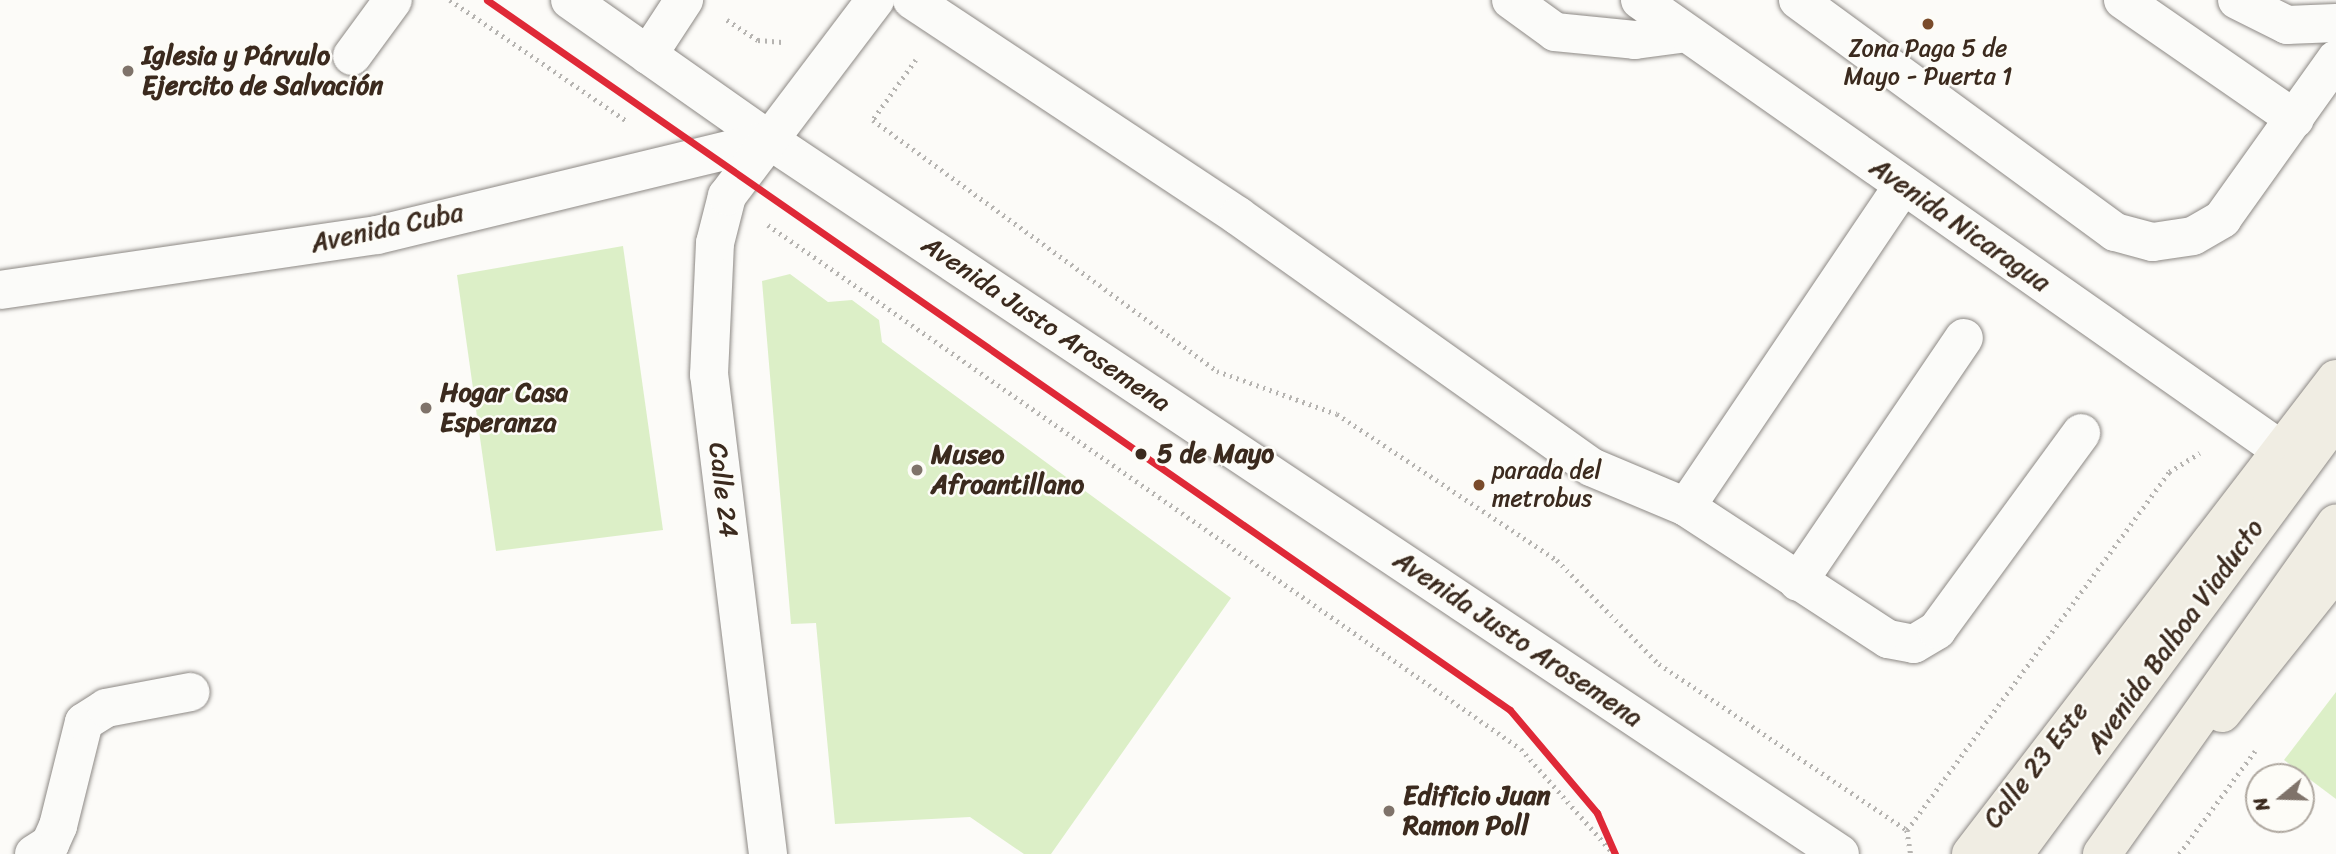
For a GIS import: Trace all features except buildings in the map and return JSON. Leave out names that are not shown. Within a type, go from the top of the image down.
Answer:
[{"type":"main road","name":"Calle 23 Este","points":[[1971,854],[2336,379]]},
{"type":"main road","name":"Avenida Balboa Viaducto","points":[[2014,854],[2336,418]]},
{"type":"main road","points":[[2102,854],[2336,524]]},
{"type":"main road","points":[[2115,854],[2336,570]]},
{"type":"street","points":[[352,56],[393,0]]},
{"type":"street","name":"Avenida Justo Arosemena","points":[[570,0],[769,140],[1840,854]]},
{"type":"street","name":"Calle 24","points":[[768,854],[709,375],[715,243],[727,196],[875,0]]},
{"type":"street","points":[[912,0],[1238,216],[1591,467],[1686,507],[1888,639],[1914,643],[1937,630],[2081,433]]},
{"type":"street","points":[[1511,0],[1555,32],[1635,40],[1686,33]]},
{"type":"street","name":"Avenida Nicaragua","points":[[1640,0],[2281,450]]},
{"type":"street","points":[[1798,0],[2115,232],[2153,242],[2193,236],[2222,219],[2336,59]]},
{"type":"street","points":[[2123,0],[2295,119]]},
{"type":"street","points":[[2237,0],[2287,25],[2336,23]]},
{"type":"street","points":[[648,55],[701,7]]},
{"type":"street","name":"Avenida Cuba","points":[[0,290],[377,235],[679,159],[769,140]]},
{"type":"street","points":[[1686,507],[1903,185]]},
{"type":"street","points":[[1798,582],[1964,338]]},
{"type":"street","points":[[34,854],[50,844],[58,826],[84,722],[106,708],[191,692]]},
{"type":"path","points":[[450,0],[679,159]]},
{"type":"path","points":[[701,7],[758,40],[792,42]]},
{"type":"path","points":[[727,196],[1521,749],[1614,854]]},
{"type":"path","points":[[2179,854],[2229,784]]},
{"type":"path","points":[[1907,830],[1911,854]]},
{"type":"green space","points":[[623,246],[663,530],[496,551],[457,275]]},
{"type":"green space","name":"Museo Afroantillano","points":[[790,274],[828,302],[852,300],[879,320],[882,342],[1231,598],[1051,854],[1024,854],[970,817],[835,824],[816,623],[791,624],[762,281]]},
{"type":"green space","points":[[2336,692],[2336,799],[2315,783],[2315,763],[2288,763],[2284,760]]},
{"type":"transit line","points":[[487,0],[1510,710],[1597,813],[1615,854]]},
{"type":"place","name":"Zona Paga 5 de Mayo - Puerta 1","points":[[1928,24]]},
{"type":"place","name":"Iglesia y Párvulo Ejercito de Salvación","points":[[128,71]]},
{"type":"place","name":"Hogar Casa Esperanza","points":[[426,408]]},
{"type":"place","name":"5 de Mayo","points":[[1141,454]]},
{"type":"place","name":"Museo Afroantillano","points":[[917,470]]},
{"type":"place","name":"parada del metrobus","points":[[1479,485]]},
{"type":"place","name":"Edificio Juan Ramon Poll","points":[[1389,811]]}]
